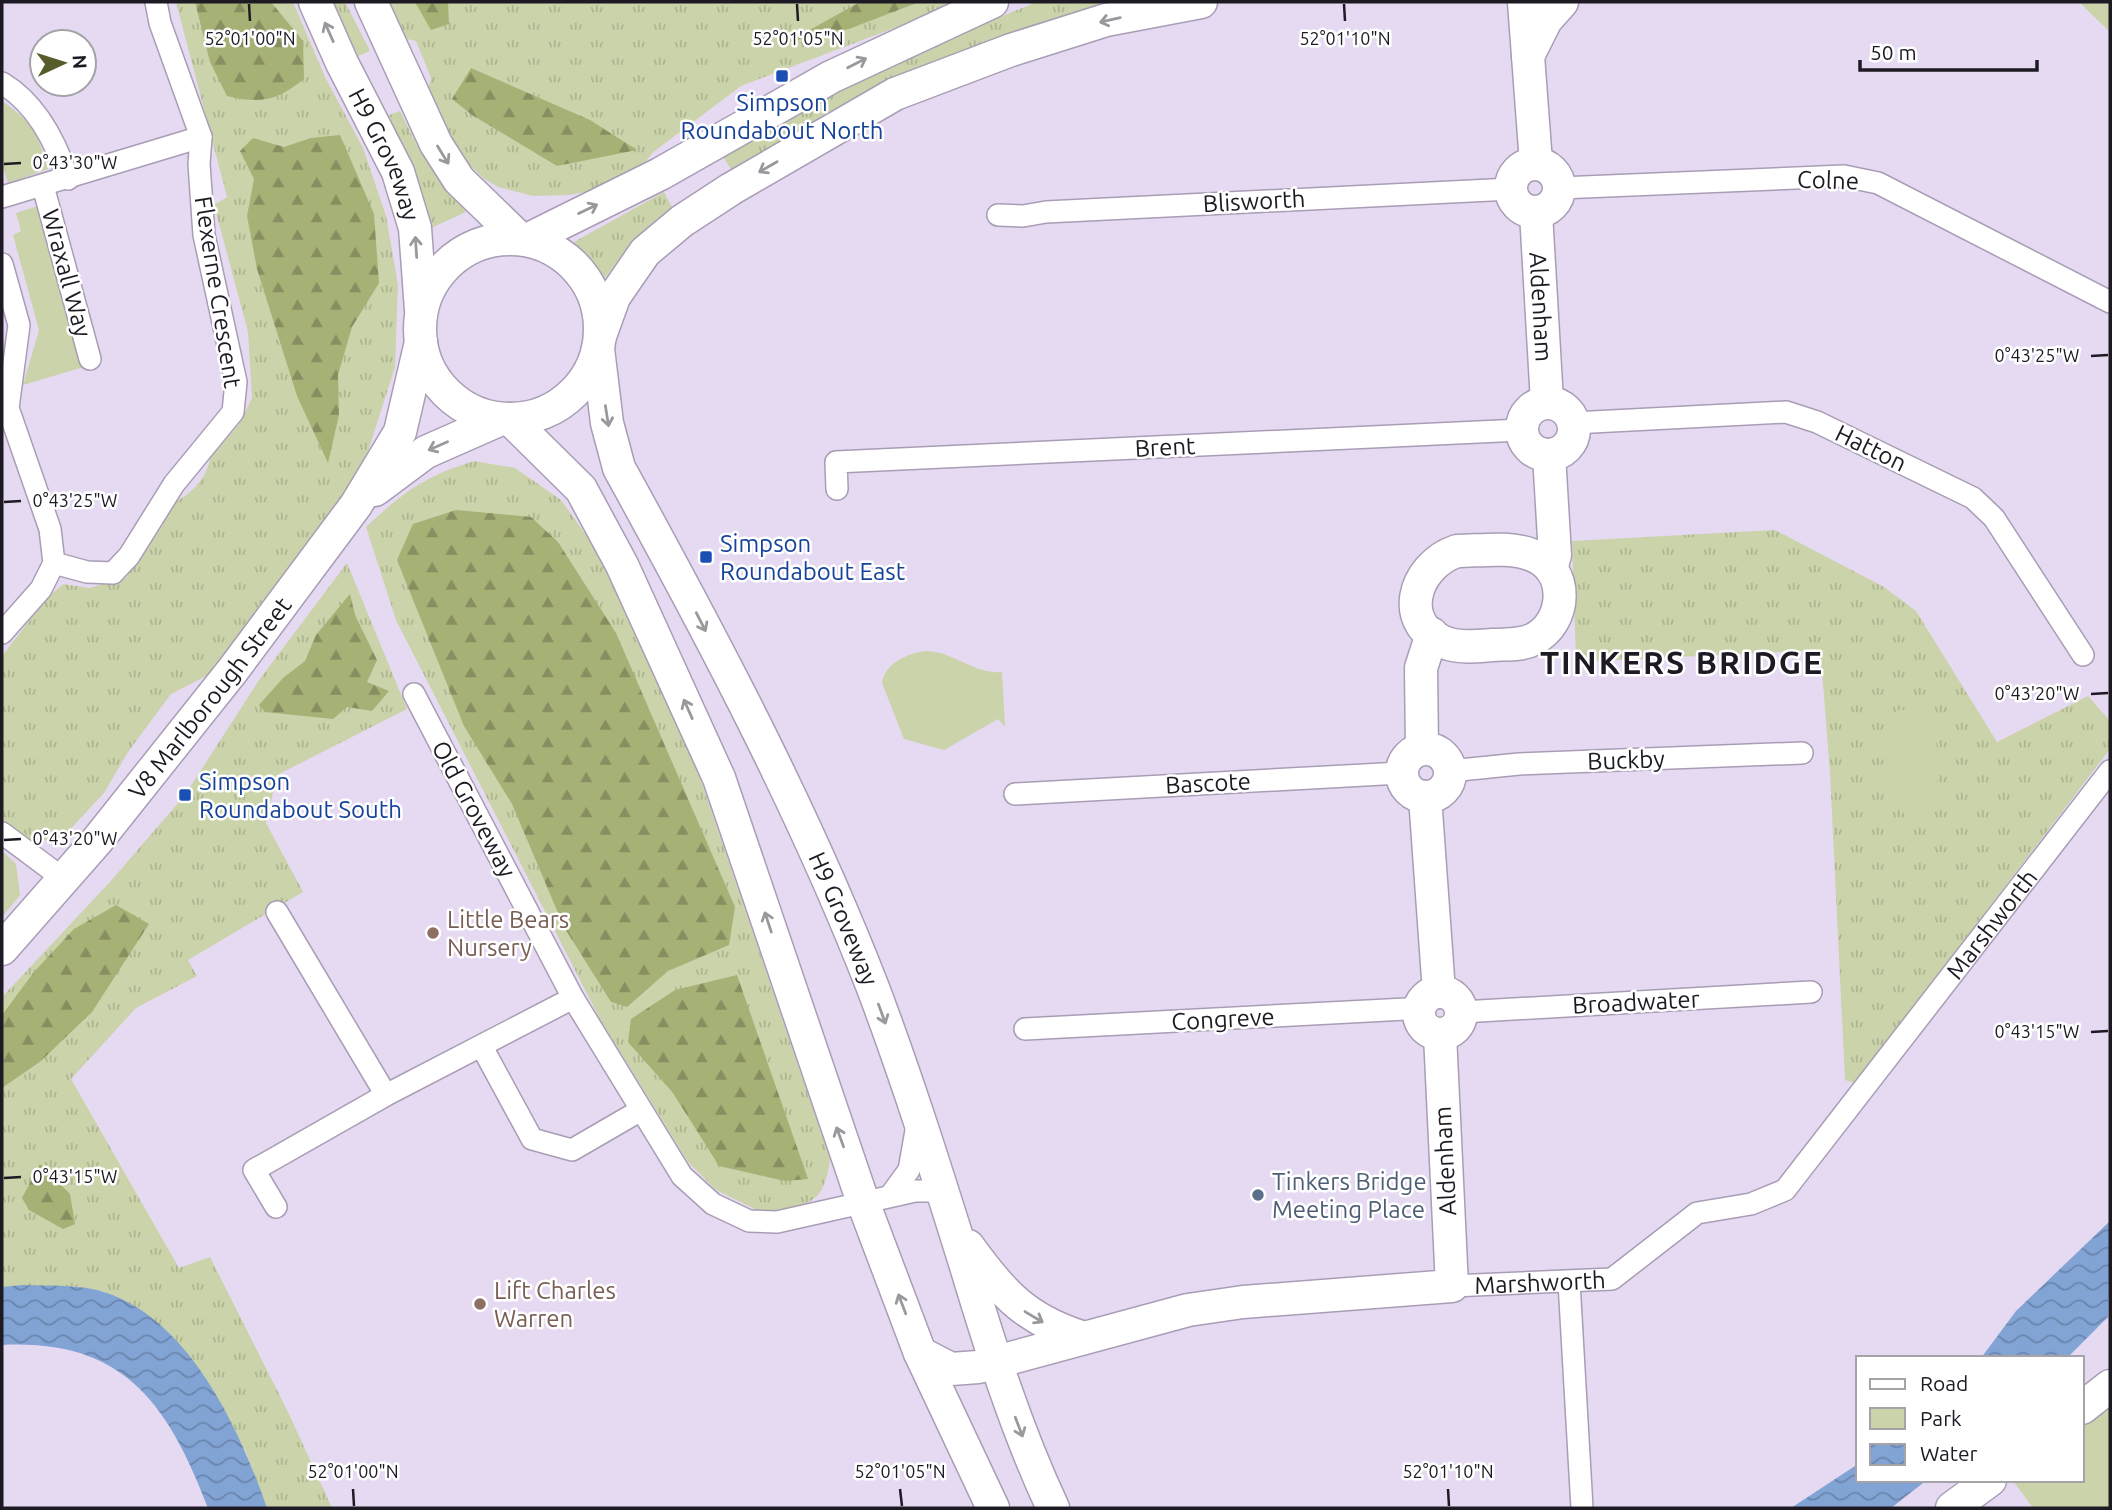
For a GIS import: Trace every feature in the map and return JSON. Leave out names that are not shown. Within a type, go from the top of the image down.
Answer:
[{"type":"street","name":"Flexerne Crescent","points":[[54,563],[87,572],[113,573],[129,556],[174,484],[233,412],[236,382],[216,299],[201,212],[201,137],[160,23],[156,2]]},
{"type":"street","name":"H9 Groveway","points":[[315,2],[342,63],[398,172],[415,229],[421,328]]},
{"type":"street","points":[[371,2],[436,144],[458,180],[523,239]]},
{"type":"street","points":[[523,239],[660,174],[877,53],[992,2]]},
{"type":"street","points":[[599,342],[599,314],[593,293],[582,274],[566,258],[548,246],[523,239],[497,239],[475,245],[455,257],[439,273],[427,293],[421,328],[427,365],[440,385],[457,402],[478,413],[506,419],[540,414],[566,399],[587,377],[599,342],[614,297],[645,253],[682,221],[731,189],[895,94],[1011,50],[1105,20],[1201,2]]},
{"type":"street","points":[[1524,2],[1536,163]]},
{"type":"street","points":[[1527,57],[1546,20],[1562,2]]},
{"type":"street","name":"Wraxall Way","points":[[2,83],[30,107],[49,132],[68,179]]},
{"type":"street","name":"Wraxall Way","points":[[2,197],[201,137]]},
{"type":"street","points":[[1536,163],[1552,170],[1560,188],[1553,206],[1536,213],[1520,207],[1511,189],[1518,171],[1536,163]]},
{"type":"street","name":"Colne","points":[[1560,188],[1844,176],[1878,183],[2110,302]]},
{"type":"street","name":"Wraxall Way","points":[[43,186],[90,359]]},
{"type":"street","name":"Blisworth","points":[[998,215],[1023,216],[1046,212],[1511,189]]},
{"type":"street","name":"Aldenham","points":[[1536,213],[1547,402]]},
{"type":"street","points":[[2,264],[19,325],[8,408],[50,529],[54,563],[41,589],[2,633]]},
{"type":"street","name":"V8 Marlborough Street","points":[[2,949],[65,880],[233,670],[356,505],[400,432],[421,328]]},
{"type":"street","name":"H9 Groveway","points":[[599,342],[607,423],[619,468],[787,789],[873,989],[948,1209],[987,1294]]},
{"type":"street","points":[[1547,402],[1561,406],[1573,423],[1569,445],[1549,455],[1533,451],[1523,438],[1521,430],[1526,414],[1532,408],[1547,402]]},
{"type":"street","name":"Hatton","points":[[1573,423],[1786,412],[1817,422],[1973,498],[1994,518],[2082,655]]},
{"type":"street","points":[[506,419],[581,489],[622,565],[719,778],[877,1199],[888,1270],[917,1346],[993,1508]]},
{"type":"street","name":"V8 Marlborough Street","points":[[356,505],[426,452],[506,419]]},
{"type":"street","name":"Brent","points":[[837,489],[836,462],[1521,430]]},
{"type":"street","points":[[1549,455],[1555,555],[1551,569]]},
{"type":"street","points":[[1457,551],[1526,553],[1536,556],[1551,569],[1559,584],[1560,600],[1551,628],[1527,643],[1463,646],[1448,644],[1432,634],[1416,610],[1415,591],[1426,569],[1442,556],[1457,551]]},
{"type":"street","points":[[1422,749],[1421,668],[1432,634]]},
{"type":"street","name":"Old Groveway","points":[[414,694],[573,998],[682,1176],[713,1204],[749,1221],[777,1222],[915,1191],[932,1191],[948,1209]]},
{"type":"street","points":[[1422,749],[1441,754],[1450,771],[1446,786],[1440,792],[1425,797],[1407,789],[1401,773],[1409,755],[1422,749]]},
{"type":"street","name":"Buckby","points":[[1450,771],[1519,764],[1802,753]]},
{"type":"street","name":"Marshworth","points":[[988,1364],[1188,1310],[1243,1302],[1451,1286],[1612,1279],[1697,1213],[1751,1204],[1786,1190],[2110,771]]},
{"type":"street","name":"Bascote","points":[[1014,794],[1401,773]]},
{"type":"street","name":"Aldenham","points":[[1425,797],[1440,1013],[1451,1286]]},
{"type":"street","points":[[2,833],[65,880]]},
{"type":"street","points":[[278,912],[386,1095]]},
{"type":"street","name":"Broadwater","points":[[1440,1013],[1811,992]]},
{"type":"street","points":[[276,1207],[254,1170],[386,1095],[573,998]]},
{"type":"street","name":"Congreve","points":[[1026,1029],[1406,1009],[1440,1013]]},
{"type":"street","points":[[482,1047],[531,1139],[572,1150],[641,1110]]},
{"type":"street","points":[[877,1199],[909,1170],[918,1116]]},
{"type":"street","points":[[1569,1282],[1570,1480],[1582,1508]]},
{"type":"street","points":[[1053,1508],[988,1364],[987,1294],[1021,1309],[1045,1324],[1081,1337]]},
{"type":"street","points":[[917,1346],[951,1368],[988,1364]]},
{"type":"street","points":[[960,1441],[961,1399],[988,1364]]},
{"type":"street","points":[[2084,1406],[2110,1386]]},
{"type":"street","points":[[1952,1508],[1987,1482]]},
{"type":"green space","points":[[176,2],[293,2],[325,77],[363,148],[386,216],[398,285],[395,367],[368,451],[349,492],[214,672],[171,694],[128,752],[104,793],[62,838],[30,842],[2,819],[2,656],[47,598],[63,584],[89,588],[126,578],[163,525],[170,504],[198,484],[207,469],[211,451],[218,449],[240,423],[252,398],[248,332],[214,205],[227,197]]},
{"type":"green space","points":[[195,2],[271,2],[303,41],[304,79],[285,92],[268,99],[250,100],[227,96],[210,62]]},
{"type":"green space","points":[[332,2],[345,2],[370,51],[358,56]]},
{"type":"green space","points":[[380,2],[963,2],[741,86],[652,153],[639,171],[599,189],[570,195],[533,196],[498,187],[483,178],[454,149],[427,93],[431,78],[416,41],[398,37]]},
{"type":"green space","points":[[415,2],[448,2],[449,24],[431,30]]},
{"type":"green space","points":[[860,2],[919,2],[849,29],[788,42]]},
{"type":"green space","points":[[1037,2],[1131,2],[732,171],[722,155],[861,73]]},
{"type":"green space","points":[[2079,2],[2110,2],[2110,32]]},
{"type":"green space","points":[[471,68],[590,120],[637,150],[557,166],[472,115],[452,99]]},
{"type":"green space","points":[[2,101],[33,130],[48,169],[8,183],[2,164]]},
{"type":"green space","points":[[400,111],[417,145],[466,212],[429,229],[412,172],[389,115]]},
{"type":"green space","points":[[340,135],[374,214],[379,283],[352,327],[338,375],[339,415],[328,463],[297,396],[257,269],[247,216],[254,179],[240,151],[253,138],[284,147],[311,138]]},
{"type":"green space","points":[[664,192],[674,211],[629,247],[603,280],[574,242]]},
{"type":"green space","points":[[44,204],[87,366],[23,385],[39,330],[13,235],[21,231],[16,213]]},
{"type":"green space","points":[[474,461],[515,468],[561,500],[596,549],[697,769],[830,1159],[823,1187],[818,1195],[803,1205],[765,1214],[716,1190],[688,1162],[600,1019],[396,620],[366,527],[416,486]]},
{"type":"green space","points":[[456,510],[531,517],[558,542],[616,633],[735,907],[729,945],[668,971],[627,1007],[611,1002],[564,927],[512,804],[464,726],[397,560],[413,524]]},
{"type":"green space","points":[[1775,530],[1884,587],[1916,611],[1997,742],[2088,696],[2110,721],[2110,749],[1855,1083],[1845,1080],[1830,773],[1818,650],[1576,662],[1572,541]]},
{"type":"green space","points":[[347,563],[407,709],[277,775],[266,823],[303,892],[188,960],[197,976],[136,1008],[71,1079],[179,1268],[210,1257],[288,1412],[332,1508],[267,1508],[245,1450],[106,1292],[71,1286],[2,1287],[2,997],[109,883],[185,795],[259,680]]},
{"type":"green space","points":[[350,594],[355,615],[377,660],[367,682],[389,691],[372,711],[347,707],[333,719],[265,712],[259,705],[283,678],[305,661],[316,635]]},
{"type":"green space","points":[[926,651],[945,655],[983,670],[1002,672],[1005,727],[998,719],[944,750],[904,739],[882,683],[888,670],[898,660]]},
{"type":"green space","points":[[1901,709],[1930,725],[1938,754],[1934,803],[1929,812],[1917,817],[1903,813],[1894,790],[1891,760],[1893,722],[1897,711]]},
{"type":"green space","points":[[2,851],[16,864],[20,895],[2,917]]},
{"type":"green space","points":[[116,905],[149,924],[92,1012],[41,1061],[2,1088],[2,1015],[34,972],[74,929]]},
{"type":"green space","points":[[737,975],[808,1179],[785,1181],[719,1166],[673,1093],[628,1042],[631,1019],[675,990]]},
{"type":"green space","points":[[40,1164],[70,1194],[75,1224],[63,1229],[29,1210],[22,1198]]},
{"type":"green space","points":[[2110,1406],[2110,1508],[2033,1508],[2014,1482],[2084,1482],[2084,1426]]},
{"type":"water","points":[[2110,1221],[2108,1317],[2069,1356],[1982,1356],[2016,1311]]},
{"type":"water","points":[[2,1287],[76,1287],[107,1293],[137,1307],[164,1328],[187,1353],[227,1413],[267,1508],[208,1508],[176,1438],[157,1409],[136,1385],[110,1367],[80,1353],[44,1346],[2,1345]]},
{"type":"water","points":[[1856,1465],[1856,1482],[1924,1482],[1891,1508],[1791,1508]]},
{"type":"place","name":"Simpson Roundabout North","points":[[782,76]]},
{"type":"place","name":"Simpson Roundabout East","points":[[706,557]]},
{"type":"place","name":"Simpson Roundabout South","points":[[185,795]]},
{"type":"place","name":"Little Bears Nursery","points":[[433,933]]},
{"type":"place","name":"Tinkers Bridge Meeting Place","points":[[1258,1195]]},
{"type":"place","name":"Lift Charles Warren","points":[[480,1304]]},
{"type":"district","name":"TINKERS BRIDGE","points":[[1682,662]]}]
